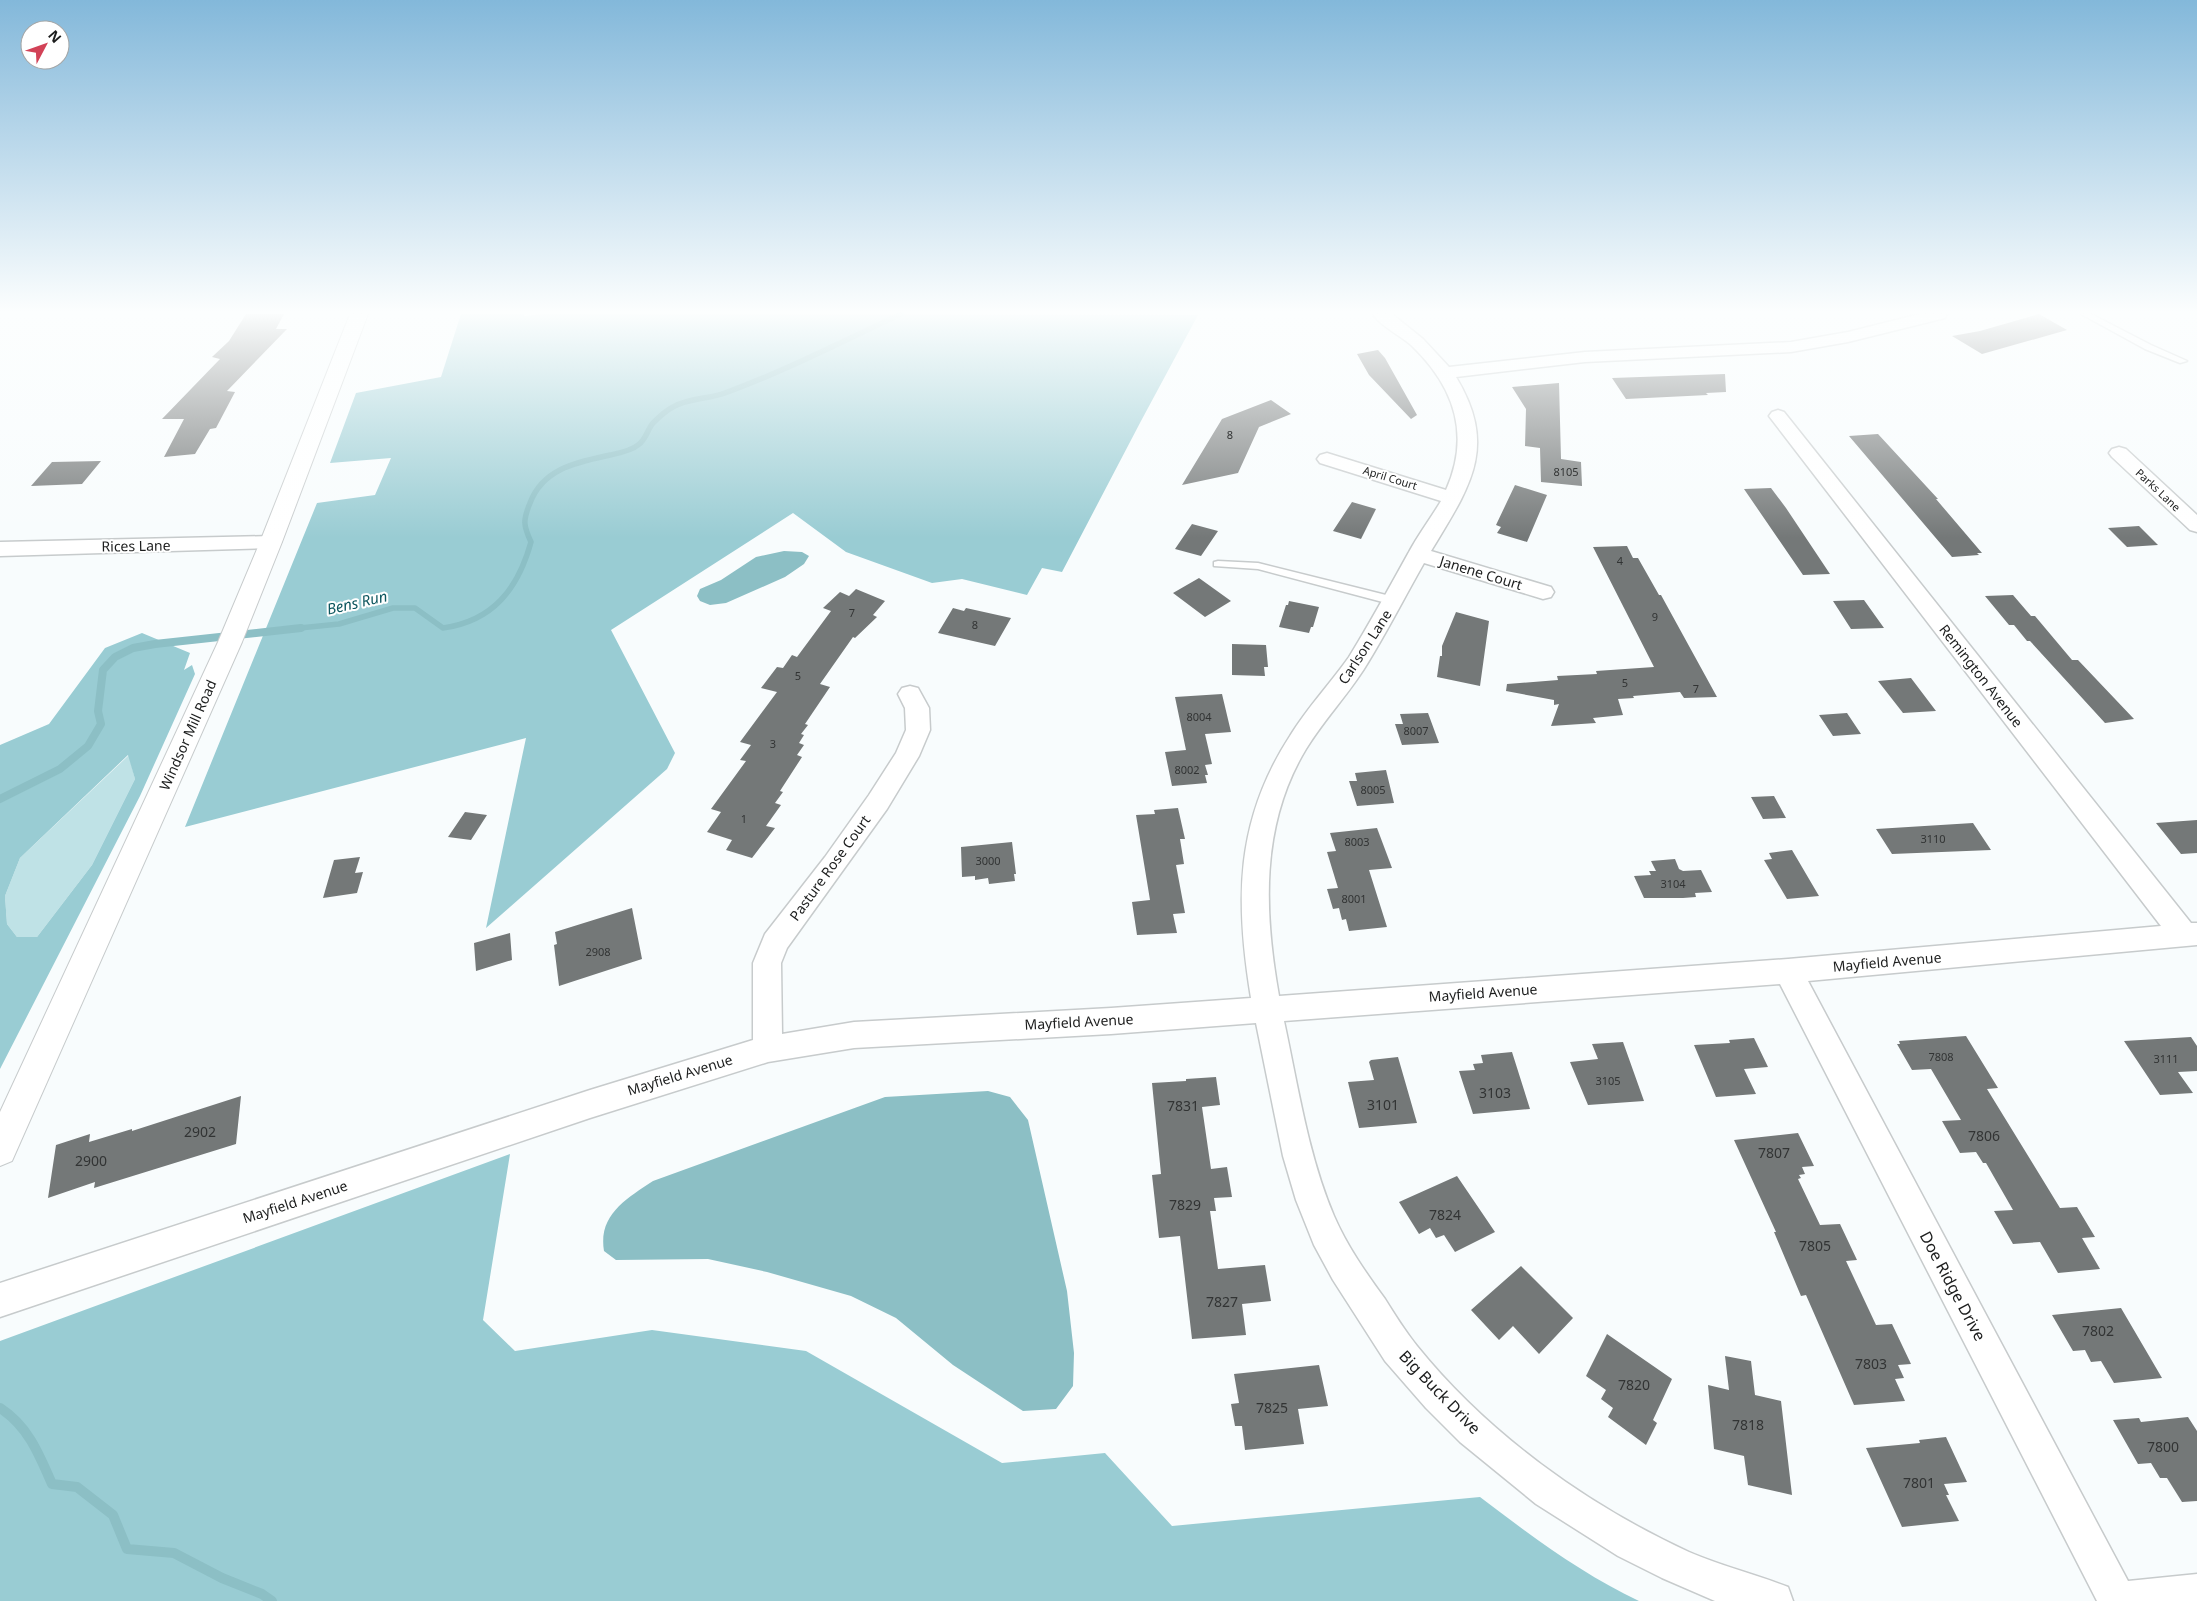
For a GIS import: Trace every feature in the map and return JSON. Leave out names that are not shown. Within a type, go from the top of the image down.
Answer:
[{"type":"main road","name":"Windsor Mill Road","points":[[0,1150],[233,636],[330,389]]},
{"type":"street","name":"Carlson Lane","points":[[1268,1009],[1253,910],[1256,851],[1268,804],[1286,761],[1309,726],[1343,683],[1394,601],[1418,554],[1452,498],[1466,466],[1469,436],[1462,406],[1454,389]]},
{"type":"street","name":"Remington Avenue","points":[[1778,416],[2190,935]]},
{"type":"street","name":"Parks Lane","points":[[2119,453],[2197,526]]},
{"type":"street","name":"April Court","points":[[1327,459],[1452,498]]},
{"type":"street","name":"Rices Lane","points":[[0,549],[271,542]]},
{"type":"street","name":"Janene Court","points":[[1418,554],[1544,592]]},
{"type":"street","name":"Pasture Rose Court","points":[[768,1049],[767,963],[774,942],[834,864],[878,802],[907,756],[918,730],[917,708],[910,694]]},
{"type":"street","name":"Mayfield Avenue","points":[[0,1300],[590,1104],[768,1049],[854,1035],[1111,1021],[1788,971],[2190,935]]},
{"type":"street","name":"Doe Ridge Drive","points":[[1788,971],[2119,1601]]},
{"type":"street","name":"Big Buck Drive","points":[[1268,1009],[1299,1160],[1320,1224],[1353,1283],[1404,1358],[1463,1420],[1553,1496],[1629,1542],[1720,1584],[1774,1601]]},
{"type":"street","points":[[2119,1601],[2197,1593]]},
{"type":"lane","points":[[1218,564],[1258,566],[1394,601]]},
{"type":"shaded area","points":[[379,389],[1158,389],[1062,572],[1042,568],[1027,595],[962,579],[932,583],[846,552],[793,513],[611,630],[675,753],[667,769],[486,928],[526,738],[185,827],[317,503],[375,495],[391,458],[330,463],[356,393]]},
{"type":"shaded area","points":[[784,551],[802,552],[809,556],[804,564],[785,577],[726,603],[710,605],[700,601],[697,596],[700,589],[721,580],[756,557]]},
{"type":"shaded area","points":[[142,633],[190,653],[184,670],[192,665],[195,674],[140,796],[0,1069],[0,745],[49,724],[105,648]],"holes":[[[128,755],[135,779],[92,865],[37,937],[17,937],[7,924],[5,896],[20,858]]]},
{"type":"shaded area","points":[[129,755],[135,779],[92,865],[37,937],[17,937],[7,924],[5,896],[20,858]]},
{"type":"shaded area","points":[[988,1091],[1010,1097],[1028,1120],[1067,1291],[1074,1353],[1073,1386],[1056,1409],[1023,1411],[953,1365],[896,1318],[851,1296],[767,1272],[708,1259],[616,1260],[604,1251],[603,1238],[605,1227],[616,1209],[633,1194],[653,1181],[885,1097]]},
{"type":"shaded area","points":[[510,1154],[483,1320],[515,1351],[652,1330],[806,1351],[1002,1463],[1105,1453],[1172,1526],[1480,1497],[1577,1566],[1639,1601],[0,1601],[0,1341]]},
{"type":"building","points":[[191,389],[229,389],[227,391],[235,392],[216,428],[210,429],[195,454],[164,457],[184,419],[162,419]]},
{"type":"building","points":[[1382,389],[1402,389],[1417,415],[1411,419]]},
{"type":"building","points":[[1513,389],[1559,389],[1561,459],[1581,462],[1582,486],[1541,482],[1540,448],[1525,446],[1526,409]]},
{"type":"building","points":[[1619,389],[1726,389],[1726,392],[1706,393],[1708,395],[1626,399]]},
{"type":"building","points":[[1271,400],[1291,414],[1259,427],[1238,473],[1182,485],[1222,419]]},
{"type":"building","points":[[1878,434],[1938,499],[1936,499],[1982,553],[1977,553],[1979,555],[1952,557],[1849,436]]},
{"type":"building","points":[[101,461],[82,484],[31,486],[52,462]]},
{"type":"building","points":[[1515,485],[1547,495],[1527,542],[1497,533],[1501,527],[1496,525]]},
{"type":"building","points":[[1771,488],[1830,574],[1803,575],[1744,489]]},
{"type":"building","points":[[1352,502],[1376,509],[1361,539],[1333,531]]},
{"type":"building","points":[[1192,524],[1218,531],[1201,556],[1175,549]]},
{"type":"building","points":[[2139,526],[2158,545],[2127,547],[2108,528]]},
{"type":"building","points":[[1627,546],[1633,558],[1638,558],[1659,595],[1661,595],[1717,697],[1684,698],[1680,692],[1633,696],[1634,698],[1618,699],[1623,715],[1593,718],[1596,723],[1551,726],[1559,704],[1554,705],[1554,700],[1506,691],[1507,684],[1558,680],[1557,676],[1597,674],[1596,671],[1654,667],[1593,547]]},
{"type":"building","points":[[1199,578],[1231,601],[1205,617],[1173,593]]},
{"type":"building","points":[[856,589],[885,601],[873,615],[877,617],[855,638],[853,637],[820,684],[830,687],[805,724],[808,725],[801,734],[804,735],[799,743],[804,745],[797,755],[802,757],[780,791],[783,792],[775,803],[781,805],[766,826],[775,828],[752,858],[726,850],[732,840],[707,832],[721,812],[711,809],[746,761],[740,760],[751,745],[740,742],[777,692],[761,688],[777,667],[783,668],[792,655],[797,657],[831,611],[823,608],[840,592],[849,596]]},
{"type":"building","points":[[2013,595],[2031,616],[2035,616],[2072,660],[2078,660],[2134,719],[2105,723],[2030,641],[2027,641],[2014,625],[2009,625],[1985,596]]},
{"type":"building","points":[[1864,600],[1884,628],[1851,629],[1833,601]]},
{"type":"building","points":[[1289,601],[1319,607],[1313,627],[1311,627],[1309,633],[1279,627]]},
{"type":"building","points":[[953,608],[964,611],[966,608],[1011,618],[995,646],[938,633]]},
{"type":"building","points":[[1456,612],[1489,621],[1480,686],[1437,677],[1440,656],[1442,656],[1442,646]]},
{"type":"building","points":[[1232,644],[1266,645],[1268,667],[1264,667],[1265,676],[1232,675]]},
{"type":"building","points":[[1911,678],[1936,711],[1903,713],[1878,681]]},
{"type":"building","points":[[1222,694],[1231,732],[1205,734],[1212,764],[1205,765],[1208,775],[1205,775],[1207,783],[1172,786],[1165,752],[1186,750],[1175,697]]},
{"type":"building","points":[[1428,713],[1439,743],[1402,745],[1395,724],[1403,724],[1400,714]]},
{"type":"building","points":[[1847,713],[1861,734],[1833,736],[1819,715]]},
{"type":"building","points":[[1386,770],[1394,803],[1357,806],[1349,781],[1357,781],[1355,773]]},
{"type":"building","points":[[1774,796],[1786,818],[1763,819],[1751,797]]},
{"type":"building","points":[[1178,808],[1185,839],[1180,839],[1184,864],[1176,865],[1185,913],[1173,914],[1177,933],[1137,935],[1132,902],[1150,900],[1136,815],[1155,814],[1154,810]]},
{"type":"building","points":[[465,812],[487,815],[471,840],[448,837]]},
{"type":"building","points":[[2197,820],[2197,853],[2181,854],[2156,823]]},
{"type":"building","points":[[1973,823],[1991,850],[1892,854],[1876,829]]},
{"type":"building","points":[[1377,828],[1392,868],[1369,870],[1387,927],[1349,931],[1346,919],[1342,920],[1339,908],[1333,909],[1327,889],[1338,888],[1327,852],[1336,851],[1330,833]]},
{"type":"building","points":[[1012,842],[1016,874],[1014,874],[1015,881],[989,884],[988,878],[975,880],[975,876],[962,877],[961,847]]},
{"type":"building","points":[[1792,850],[1819,896],[1787,899],[1764,860],[1772,859],[1769,853]]},
{"type":"building","points":[[360,857],[355,873],[363,872],[357,893],[323,898],[334,860]]},
{"type":"building","points":[[1675,859],[1679,869],[1683,871],[1701,870],[1712,892],[1695,893],[1696,897],[1644,898],[1634,876],[1651,875],[1649,871],[1656,871],[1651,861]]},
{"type":"building","points":[[632,908],[642,959],[559,986],[554,945],[557,944],[555,932]]},
{"type":"building","points":[[510,933],[512,960],[476,971],[474,943]]},
{"type":"building","points":[[1966,1036],[1998,1088],[1987,1089],[2060,1208],[2077,1207],[2095,1237],[2082,1238],[2100,1269],[2058,1273],[2040,1242],[2013,1244],[1994,1211],[2013,1210],[1986,1163],[1983,1163],[1976,1152],[1960,1153],[1942,1121],[1961,1120],[1931,1069],[1912,1070],[1897,1044],[1900,1044],[1899,1041]]},
{"type":"building","points":[[2191,1037],[2197,1046],[2197,1071],[2178,1072],[2193,1093],[2160,1095],[2124,1041]]},
{"type":"building","points":[[1754,1038],[1768,1067],[1744,1069],[1756,1094],[1716,1097],[1694,1045],[1730,1043],[1729,1040]]},
{"type":"building","points":[[1623,1042],[1644,1101],[1588,1105],[1570,1062],[1598,1059],[1592,1044]]},
{"type":"building","points":[[1512,1052],[1530,1109],[1473,1114],[1459,1071],[1475,1070],[1473,1064],[1483,1063],[1481,1055]]},
{"type":"building","points":[[1398,1057],[1417,1123],[1359,1128],[1348,1082],[1374,1080],[1369,1062],[1371,1060]]},
{"type":"building","points":[[1216,1077],[1220,1105],[1202,1107],[1211,1169],[1227,1167],[1232,1197],[1214,1198],[1216,1211],[1210,1211],[1218,1269],[1265,1265],[1271,1301],[1242,1304],[1246,1335],[1192,1339],[1180,1236],[1159,1238],[1152,1175],[1161,1174],[1152,1083]]},
{"type":"building","points":[[241,1096],[236,1144],[94,1188],[95,1182],[48,1198],[56,1145],[90,1134],[89,1142],[132,1129],[132,1131]]},
{"type":"building","points":[[1798,1133],[1814,1166],[1802,1167],[1805,1174],[1799,1175],[1801,1178],[1798,1179],[1820,1225],[1840,1224],[1857,1260],[1846,1261],[1876,1325],[1892,1324],[1911,1364],[1898,1365],[1904,1378],[1895,1379],[1905,1401],[1854,1405],[1806,1295],[1801,1296],[1774,1232],[1776,1232],[1734,1140]]},
{"type":"building","points":[[1457,1176],[1495,1232],[1455,1252],[1444,1235],[1436,1238],[1430,1228],[1419,1234],[1399,1202]]},
{"type":"building","points":[[1521,1266],[1573,1318],[1539,1354],[1513,1326],[1499,1340],[1471,1310]]},
{"type":"building","points":[[2121,1308],[2162,1378],[2114,1383],[2101,1361],[2091,1362],[2085,1350],[2073,1351],[2052,1315]]},
{"type":"building","points":[[1607,1334],[1672,1379],[1653,1420],[1657,1423],[1646,1445],[1608,1417],[1613,1408],[1601,1399],[1606,1390],[1586,1376]]},
{"type":"building","points":[[1725,1356],[1751,1361],[1755,1395],[1781,1401],[1792,1495],[1748,1485],[1744,1456],[1714,1449],[1708,1385],[1729,1390]]},
{"type":"building","points":[[1319,1365],[1328,1406],[1298,1409],[1304,1444],[1245,1450],[1242,1426],[1235,1426],[1231,1404],[1239,1403],[1234,1374]]},
{"type":"building","points":[[2188,1417],[2197,1431],[2197,1501],[2182,1502],[2167,1478],[2160,1478],[2151,1463],[2138,1464],[2113,1420],[2139,1418],[2141,1422]]},
{"type":"building","points":[[1946,1437],[1967,1482],[1944,1484],[1949,1495],[1946,1495],[1959,1521],[1902,1527],[1866,1448],[1920,1443],[1919,1440]]},
{"type":"waterway","name":"Bens Run","points":[[290,629],[339,624],[393,608],[415,608],[443,628],[476,618],[501,600],[519,574],[531,542],[526,531],[525,518],[536,491],[543,482],[563,468],[625,452],[635,447],[641,443],[653,423],[668,410],[679,404],[719,395],[735,389]]},
{"type":"waterway","name":"Bens Run","points":[[0,799],[60,769],[88,746],[101,724],[98,711],[103,670],[115,657],[133,648],[155,644],[301,628]]},
{"type":"waterway","points":[[0,1408],[18,1423],[32,1442],[52,1484],[77,1487],[113,1515],[127,1549],[174,1553],[222,1578],[262,1594],[272,1601]]}]
